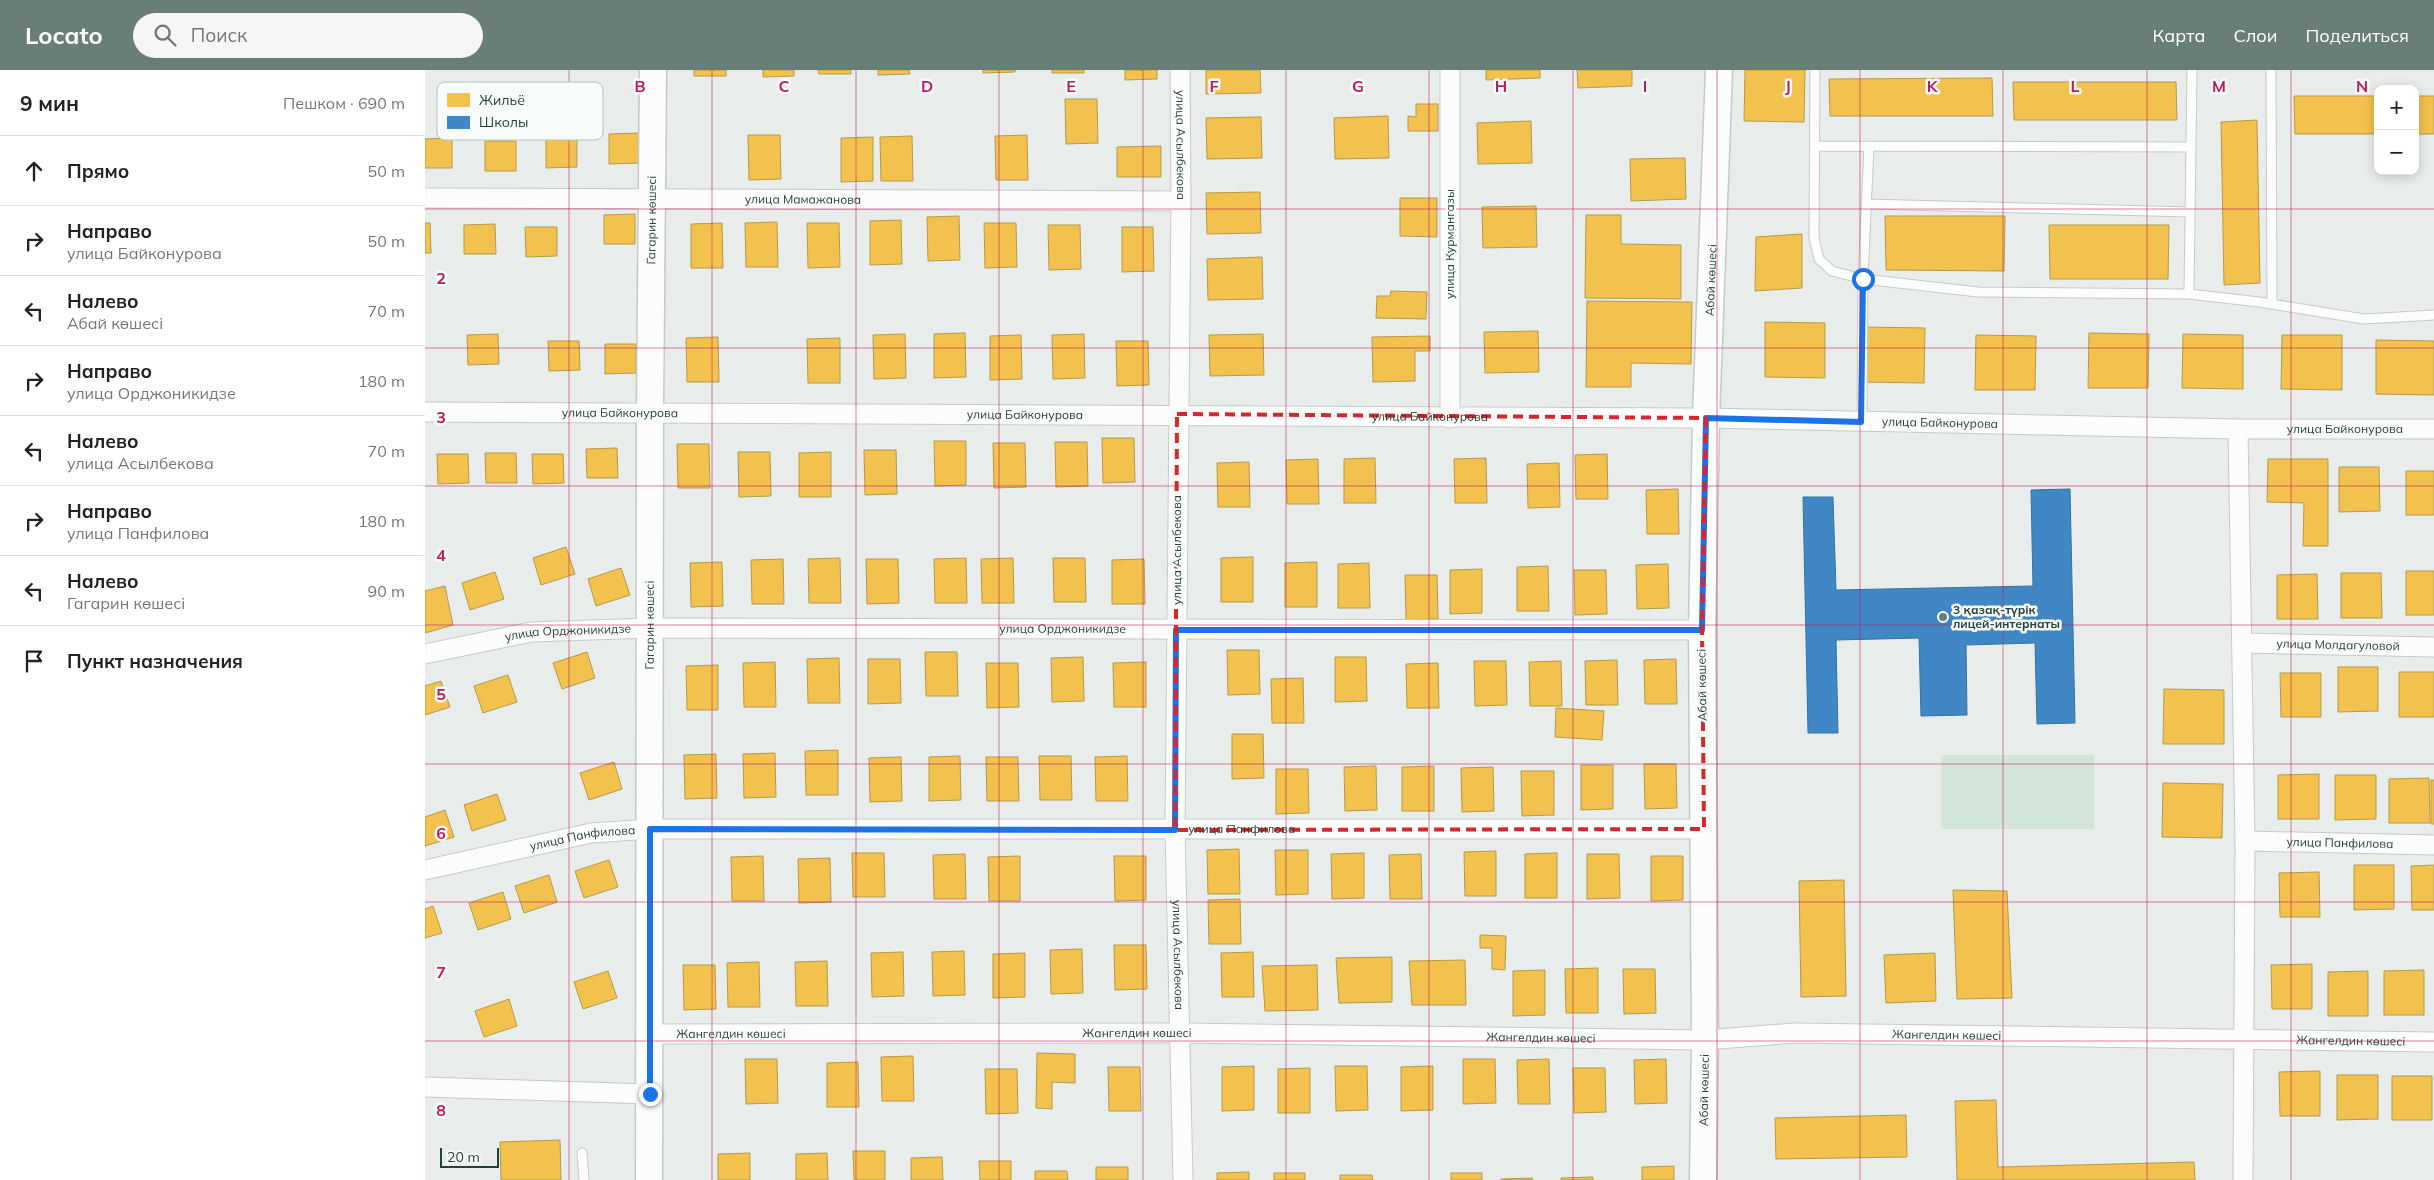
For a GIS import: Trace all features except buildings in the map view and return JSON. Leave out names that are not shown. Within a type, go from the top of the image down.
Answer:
[{"type":"street","name":"Гагарин көшесі","points":[[649,1180],[650,412],[653,70]]},
{"type":"street","name":"улица Асылбекова","points":[[1180,70],[1181,200],[1177,414],[1175,830],[1183,1180]]},
{"type":"street","name":"улица Курмангазы","points":[[1449,418],[1450,70]]},
{"type":"street","name":"Абай көшесі","points":[[1703,1180],[1705,1040],[1702,630],[1706,418],[1719,70]]},
{"type":"street","name":"улица Мамажанова","points":[[425,198],[1181,200]]},
{"type":"street","name":"улица Байконурова","points":[[425,412],[1177,414],[1449,418],[1706,418],[2238,429],[2434,429]]},
{"type":"street","points":[[2238,429],[2245,841],[2243,1180]]},
{"type":"street","name":"улица Орджоникидзе","points":[[425,654],[531,632],[651,628],[1702,630]]},
{"type":"street","name":"улица Молдагуловой","points":[[2242,643],[2434,646]]},
{"type":"street","name":"улица Панфилова","points":[[425,870],[591,834],[650,829],[1704,829]]},
{"type":"street","name":"улица Панфилова","points":[[2245,841],[2434,845]]},
{"type":"street","name":"Жангелдин көшесі","points":[[649,1034],[1181,1033],[1705,1040],[1794,1033],[2434,1042]]},
{"type":"street","points":[[425,1087],[650,1094]]},
{"type":"lane","points":[[1815,70],[1814,238],[1819,259],[1832,271],[1863,279],[1978,292],[2189,294],[2272,304],[2364,319],[2434,315]]},
{"type":"lane","points":[[2189,294],[2192,70],[2198,70]]},
{"type":"lane","points":[[2271,70],[2272,304]]},
{"type":"lane","points":[[1815,146],[2191,147]]},
{"type":"lane","points":[[1861,422],[1863,279],[1869,146]]},
{"type":"lane","points":[[1866,204],[2190,212]]},
{"type":"lane","points":[[582,1153],[583,1180]]},
{"type":"highlighted area","points":[[1177,414],[1706,418],[1702,630],[1704,829],[1175,830]]},
{"type":"green space","points":[[1941,755],[2094,755],[2094,829],[1941,829]]},
{"type":"place","name":"3 қазақ-түрік лицей-интернаты","points":[[1943,617]]},
{"type":"route","points":[[650,1094],[650,829],[1175,830],[1176,630],[1702,630],[1706,418],[1861,422],[1863,279]]}]
